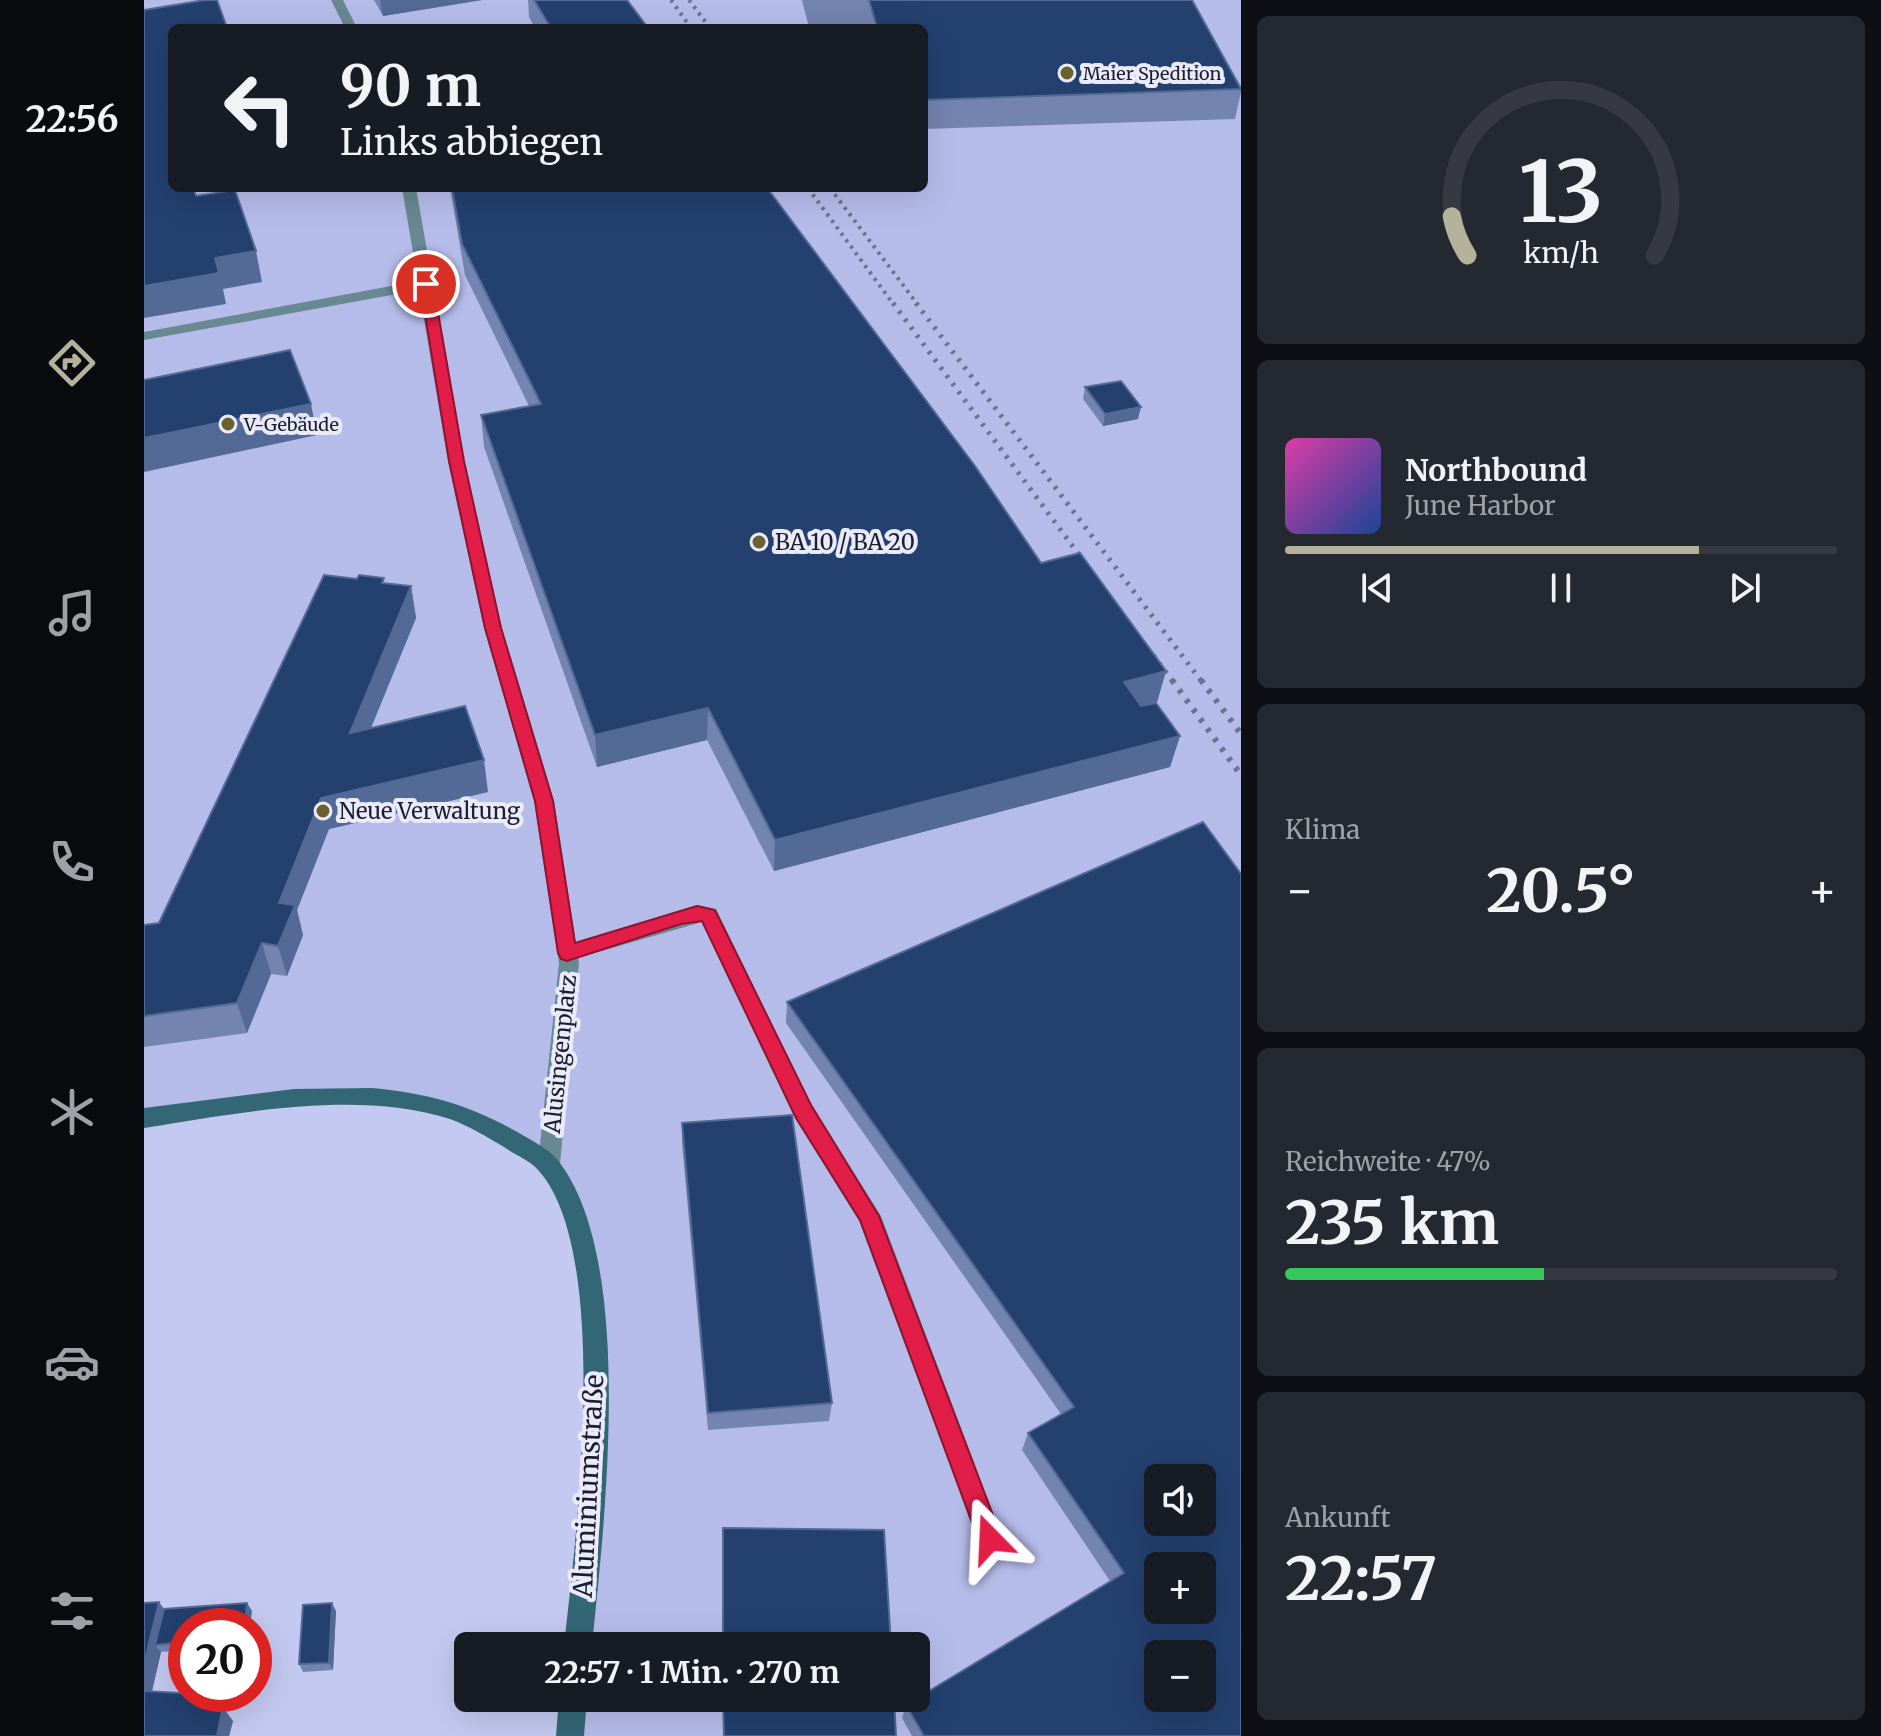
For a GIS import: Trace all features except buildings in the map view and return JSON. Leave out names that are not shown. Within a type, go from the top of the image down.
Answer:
[{"type":"street","points":[[337,0],[349,24]]},
{"type":"street","name":"Alusingenplatz","points":[[410,192],[456,461],[493,628],[544,801],[567,953],[549,1164]]},
{"type":"street","points":[[144,336],[426,284]]},
{"type":"street","points":[[567,953],[697,913],[709,915],[803,1111],[869,1216],[990,1539]]},
{"type":"street","name":"Aluminiumstraße","points":[[144,1118],[331,1096],[392,1100],[446,1108],[500,1133],[549,1164],[573,1208],[585,1250],[594,1330],[597,1422],[579,1632]]},
{"type":"street","points":[[570,1736],[572,1712]]},
{"type":"shaded area","points":[[144,0],[1241,0],[1241,1736],[570,1736],[572,1712],[930,1712],[930,1632],[579,1632],[585,1250],[549,1164],[500,1133],[392,1100],[144,1118]]},
{"type":"railway","points":[[671,0],[688,24]]},
{"type":"railway","points":[[689,0],[707,24]]},
{"type":"railway","points":[[811,192],[894,305]]},
{"type":"railway","points":[[833,192],[918,305]]},
{"type":"railway","points":[[893,303],[1091,571]]},
{"type":"railway","points":[[916,303],[1202,682]]},
{"type":"railway","points":[[1153,655],[1173,682]]},
{"type":"railway","points":[[1172,680],[1241,775]]},
{"type":"railway","points":[[1201,680],[1241,734]]},
{"type":"place","name":"Maier Spedition","points":[[1067,73]]},
{"type":"place","name":"V-Gebäude","points":[[228,424]]},
{"type":"place","name":"BA 10 / BA 20","points":[[759,542]]},
{"type":"place","name":"Neue Verwaltung","points":[[323,811]]},
{"type":"route","points":[[426,284],[456,461],[493,628],[544,801],[567,953],[681,917],[697,913],[709,915],[803,1111],[869,1216],[990,1539]]}]
